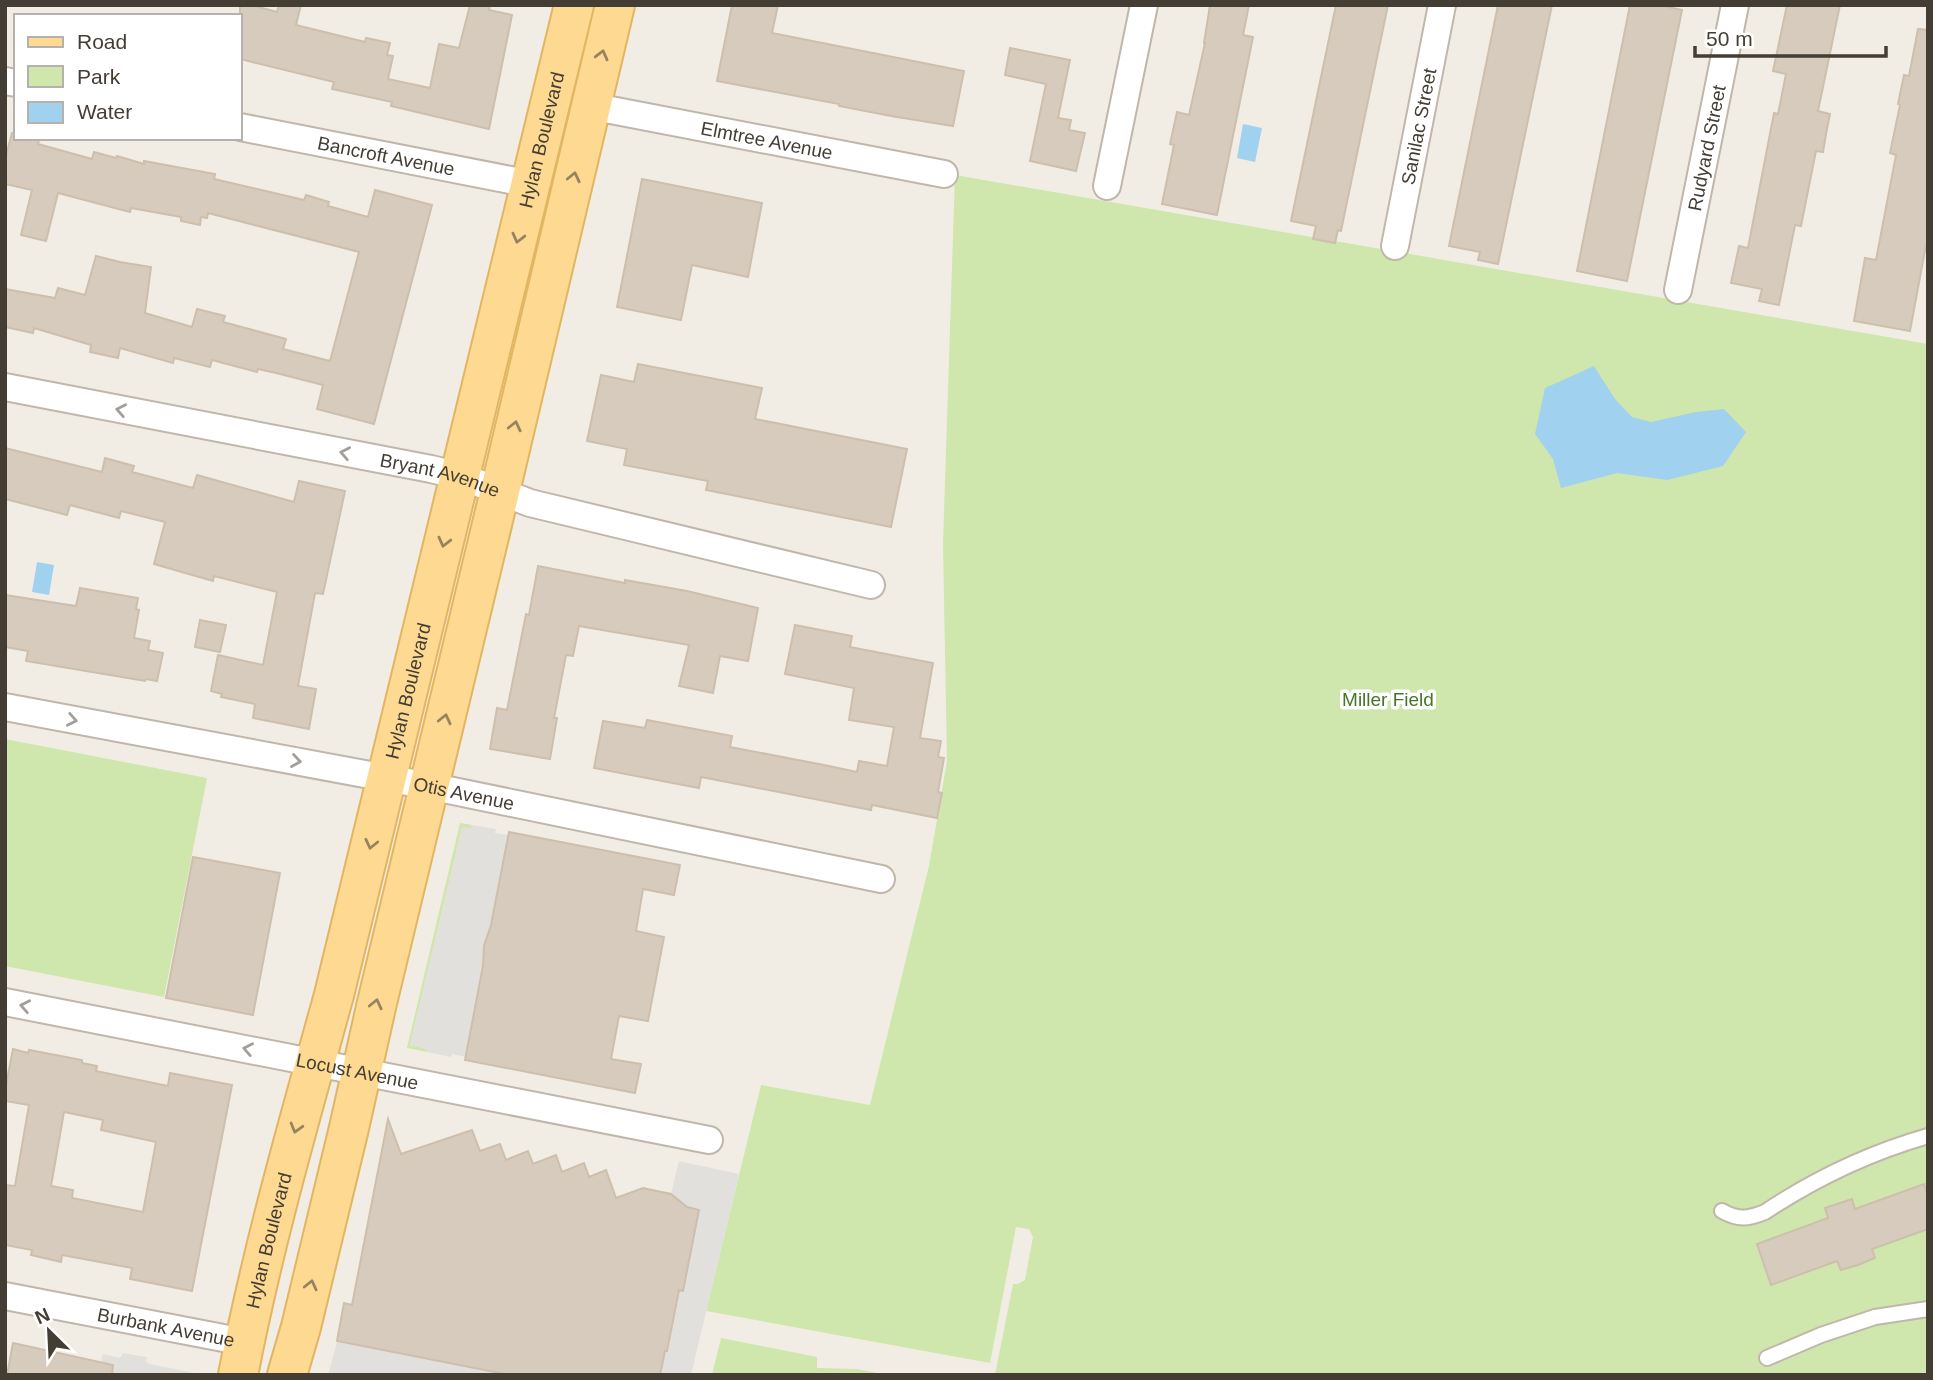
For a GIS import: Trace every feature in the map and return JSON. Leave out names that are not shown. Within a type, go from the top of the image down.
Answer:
[{"type":"main road","name":"Hylan Boulevard","points":[[241,1358],[293,1138],[334,995],[574,5]]},
{"type":"main road","name":"Hylan Boulevard","points":[[290,1363],[615,5]]},
{"type":"main road","points":[[501,308],[541,314]]},
{"type":"main road","points":[[241,1358],[290,1363]]},
{"type":"street","points":[[1107,186],[1144,5]]},
{"type":"street","name":"Sanilac Street","points":[[1395,246],[1442,5]]},
{"type":"street","name":"Rudyard Street","points":[[1678,290],[1735,5]]},
{"type":"street","name":"Elmtree Avenue","points":[[590,106],[944,174]]},
{"type":"street","name":"Bancroft Avenue","points":[[242,127],[531,184]]},
{"type":"street","name":"Bryant Avenue","points":[[5,387],[460,476],[530,503],[871,586]]},
{"type":"street","name":"Otis Avenue","points":[[5,707],[429,786],[881,878]]},
{"type":"street","name":"Locust Avenue","points":[[5,1002],[709,1140]]},
{"type":"street","name":"Burbank Avenue","points":[[5,1296],[241,1358]]},
{"type":"lane","points":[[1722,1211],[1741,1219],[1753,1217],[1844,1167],[1890,1147],[1928,1136]]},
{"type":"lane","points":[[1766,1358],[1821,1335],[1875,1317],[1928,1309]]},
{"type":"green space","name":"Miller Field","points":[[955,175],[1928,344],[1928,1375],[995,1375],[1013,1284],[1025,1280],[1033,1237],[1029,1229],[1016,1227],[990,1363],[706,1311],[761,1085],[870,1105],[929,866],[947,761],[943,544]]},
{"type":"green space","points":[[5,739],[207,778],[164,997],[5,966]]},
{"type":"green space","points":[[460,823],[472,825],[471,828],[462,828],[410,1045],[428,1049],[427,1052],[407,1048]]},
{"type":"green space","points":[[721,1338],[817,1357],[817,1368],[857,1369],[887,1375],[712,1375]]},
{"type":"shaded area","points":[[472,825],[496,829],[495,833],[508,835],[492,918],[493,925],[490,925],[484,946],[485,967],[466,1057],[452,1054],[451,1057],[410,1045],[462,827],[471,828]]},
{"type":"shaded area","points":[[679,1161],[739,1174],[691,1375],[660,1375],[665,1351],[668,1351],[679,1290],[683,1290],[699,1210],[691,1210],[671,1194]]},
{"type":"shaded area","points":[[337,1342],[498,1373],[501,1375],[328,1375]]},
{"type":"shaded area","points":[[123,1353],[147,1357],[149,1364],[205,1375],[99,1375],[103,1354],[120,1358]]},
{"type":"water","points":[[1243,124],[1262,128],[1255,162],[1237,158]]},
{"type":"water","points":[[1594,366],[1615,399],[1632,417],[1651,422],[1724,409],[1746,432],[1723,466],[1667,480],[1617,473],[1561,488],[1553,459],[1535,434],[1545,388]]},
{"type":"water","points":[[37,562],[54,565],[49,595],[32,592]]},
{"type":"building","points":[[240,5],[277,12],[279,5],[301,5],[296,25],[365,42],[366,38],[390,43],[387,55],[393,56],[388,79],[430,88],[439,44],[459,48],[470,5],[490,5],[489,10],[512,15],[489,129],[391,106],[392,102],[332,89],[334,82],[242,59]]},
{"type":"building","points":[[732,5],[778,5],[772,33],[964,71],[953,126],[717,81]]},
{"type":"building","points":[[1210,5],[1249,5],[1243,35],[1253,37],[1217,215],[1162,204],[1174,145],[1170,144],[1177,112],[1189,115],[1205,43]]},
{"type":"building","points":[[1336,5],[1388,5],[1341,231],[1338,230],[1335,243],[1313,239],[1316,226],[1291,221]]},
{"type":"building","points":[[1498,5],[1552,5],[1498,264],[1478,260],[1480,252],[1449,246]]},
{"type":"building","points":[[1630,5],[1660,5],[1682,10],[1627,281],[1577,271]]},
{"type":"building","points":[[1787,5],[1840,5],[1818,111],[1830,114],[1823,152],[1816,151],[1801,226],[1795,225],[1779,305],[1759,301],[1762,289],[1731,283],[1739,246],[1748,248],[1774,113],[1778,114],[1786,74],[1773,71]]},
{"type":"building","points":[[1918,29],[1928,30],[1928,245],[1910,331],[1854,321],[1865,258],[1876,260],[1896,155],[1890,153],[1900,105],[1898,104],[1904,75],[1909,76]]},
{"type":"building","points":[[1010,48],[1070,60],[1058,118],[1071,120],[1069,130],[1085,133],[1076,171],[1030,161],[1046,84],[1005,75]]},
{"type":"building","points":[[12,133],[14,140],[39,140],[38,144],[92,159],[94,152],[144,164],[144,161],[215,174],[214,179],[304,200],[306,195],[329,202],[328,206],[368,217],[375,190],[432,205],[374,424],[317,409],[323,385],[212,360],[210,367],[174,358],[173,363],[120,348],[118,358],[90,352],[91,345],[34,328],[33,333],[5,327],[5,289],[55,298],[58,288],[85,295],[96,256],[151,267],[145,313],[192,327],[197,309],[225,316],[223,322],[286,339],[283,349],[330,361],[359,252],[208,213],[207,218],[201,217],[200,225],[181,221],[181,217],[131,208],[130,212],[58,193],[46,241],[21,235],[32,190],[5,184],[5,159]]},
{"type":"building","points":[[642,179],[762,203],[748,277],[692,265],[681,320],[617,307]]},
{"type":"building","points":[[638,364],[762,388],[755,419],[907,449],[891,527],[706,490],[708,481],[624,465],[627,449],[587,441],[601,375],[634,382]]},
{"type":"building","points":[[5,448],[102,472],[105,458],[134,466],[132,472],[193,488],[197,475],[294,502],[299,481],[345,491],[323,594],[315,593],[298,686],[316,689],[309,729],[253,718],[255,704],[221,697],[222,694],[211,691],[218,655],[263,665],[277,592],[214,576],[213,581],[154,564],[165,522],[121,511],[119,518],[70,505],[67,515],[5,499]]},
{"type":"building","points":[[538,566],[625,583],[625,580],[687,591],[758,608],[748,661],[720,656],[713,693],[679,686],[689,645],[579,626],[573,656],[566,655],[554,718],[557,718],[550,759],[490,749],[497,708],[507,710]]},
{"type":"building","points":[[80,588],[138,598],[136,609],[139,610],[134,638],[150,641],[148,650],[163,653],[157,681],[26,661],[28,651],[5,647],[5,595],[76,606]]},
{"type":"building","points":[[200,620],[226,625],[220,652],[195,647]]},
{"type":"building","points":[[795,625],[852,636],[850,647],[933,663],[920,738],[941,741],[938,757],[944,758],[937,818],[872,805],[871,810],[701,777],[699,788],[594,768],[603,721],[645,728],[647,720],[732,736],[730,747],[857,772],[859,761],[887,766],[894,727],[849,720],[854,688],[785,674]]},
{"type":"building","points":[[509,832],[680,865],[674,895],[643,889],[636,931],[664,937],[648,1021],[619,1016],[611,1059],[641,1064],[635,1093],[465,1060],[483,966],[484,946],[491,925]]},
{"type":"building","points":[[193,857],[280,873],[253,1015],[166,998]]},
{"type":"building","points":[[13,1049],[82,1060],[82,1063],[97,1066],[96,1071],[168,1086],[170,1073],[232,1085],[192,1291],[130,1279],[132,1268],[62,1255],[61,1262],[31,1255],[32,1250],[5,1245],[5,1185],[15,1186],[29,1105],[5,1101]],"holes":[[[64,1112],[103,1120],[101,1130],[156,1142],[143,1212],[72,1198],[73,1190],[51,1186]]]},
{"type":"building","points":[[388,1119],[401,1154],[472,1130],[480,1151],[500,1144],[506,1160],[528,1151],[533,1164],[556,1155],[562,1172],[584,1163],[589,1177],[606,1170],[616,1198],[643,1188],[671,1194],[687,1207],[699,1210],[683,1291],[679,1290],[660,1375],[510,1375],[337,1341],[344,1303],[352,1305]]},
{"type":"building","points":[[1924,1184],[1928,1196],[1928,1229],[1872,1249],[1875,1258],[1858,1265],[1841,1270],[1837,1261],[1771,1285],[1757,1244],[1828,1218],[1825,1208],[1852,1199],[1855,1209]]},
{"type":"building","points":[[13,1343],[113,1365],[112,1375],[7,1375]]}]
